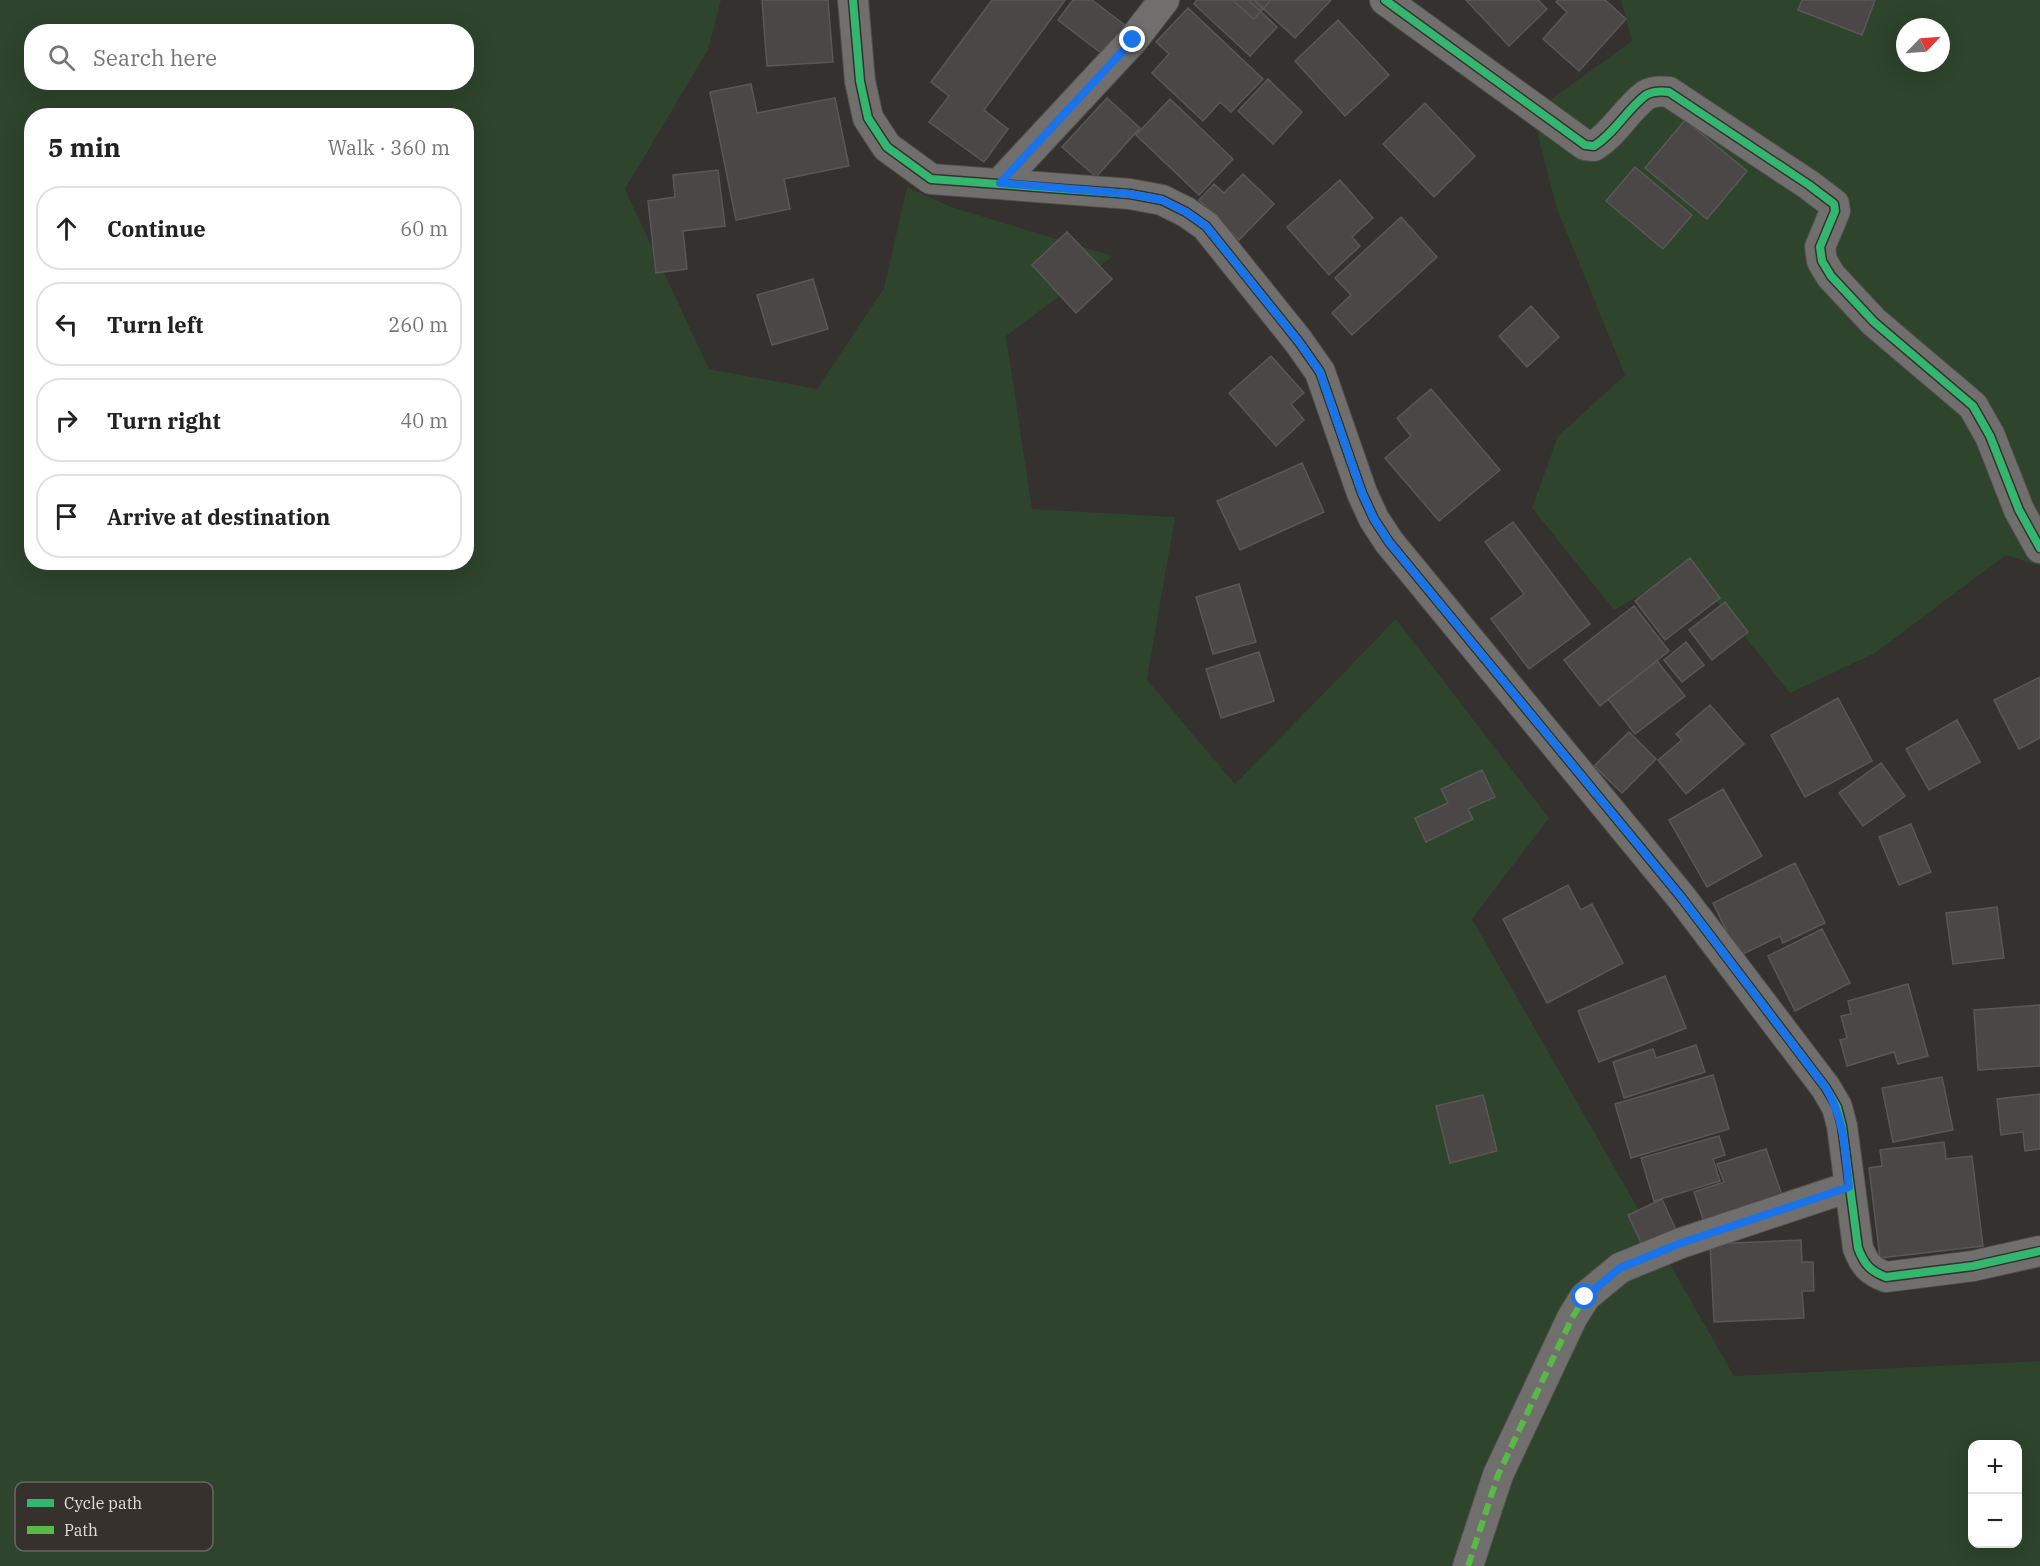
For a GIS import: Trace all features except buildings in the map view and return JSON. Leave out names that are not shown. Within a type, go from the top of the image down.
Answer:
[{"type":"street","points":[[853,0],[860,81],[868,118],[887,147],[931,179],[1130,194],[1162,200],[1186,212],[1206,226],[1299,342],[1320,372],[1362,493],[1374,519],[1389,542],[1681,897],[1826,1088],[1837,1107],[1842,1126],[1858,1248],[1864,1264],[1873,1272],[1886,1277],[1973,1266],[2040,1251]]},
{"type":"street","points":[[1000,183],[1133,40],[1164,0]]},
{"type":"street","points":[[1385,0],[1584,145],[1594,146],[1603,140],[1647,94],[1660,90],[1669,92],[1834,204],[1835,211],[1820,247],[1822,261],[1831,276],[1874,322],[1973,406],[1990,435],[2019,510],[2040,548]]},
{"type":"street","points":[[1468,1566],[1498,1475],[1572,1318],[1585,1297],[1620,1268],[1681,1243],[1849,1187]]},
{"type":"green space","points":[[0,0],[721,0],[708,50],[625,189],[709,369],[817,389],[884,288],[907,187],[951,207],[1113,256],[1006,336],[1032,509],[1175,517],[1147,680],[1235,784],[1396,619],[1549,818],[1472,919],[1734,1376],[2040,1361],[2040,1566],[0,1566]]},
{"type":"green space","points":[[1621,0],[2040,0],[2040,566],[2006,555],[1875,653],[1790,693],[1689,567],[1614,610],[1532,508],[1558,436],[1625,375],[1557,209],[1532,113],[1632,41]]},
{"type":"marked path","points":[[1468,1566],[1498,1475],[1572,1318],[1585,1297],[1620,1268],[1681,1243],[1849,1187]]},
{"type":"cycle path","points":[[853,0],[860,81],[868,118],[887,147],[931,179],[1130,194],[1162,200],[1186,212],[1206,226],[1299,342],[1320,372],[1362,493],[1374,519],[1389,542],[1681,897],[1826,1088],[1837,1107],[1842,1126],[1858,1248],[1868,1266],[1886,1277],[1973,1266],[2040,1251]]},
{"type":"cycle path","points":[[1385,0],[1585,145],[1594,146],[1601,141],[1646,95],[1669,92],[1834,204],[1835,211],[1820,247],[1822,261],[1831,276],[1874,322],[1973,406],[1990,436],[2019,510],[2040,548]]},
{"type":"route","points":[[1133,40],[1000,183],[1130,194],[1162,200],[1186,212],[1206,226],[1299,342],[1320,372],[1362,493],[1374,519],[1389,542],[1681,897],[1826,1088],[1837,1107],[1842,1126],[1849,1187],[1681,1243],[1620,1268],[1585,1297]]}]
